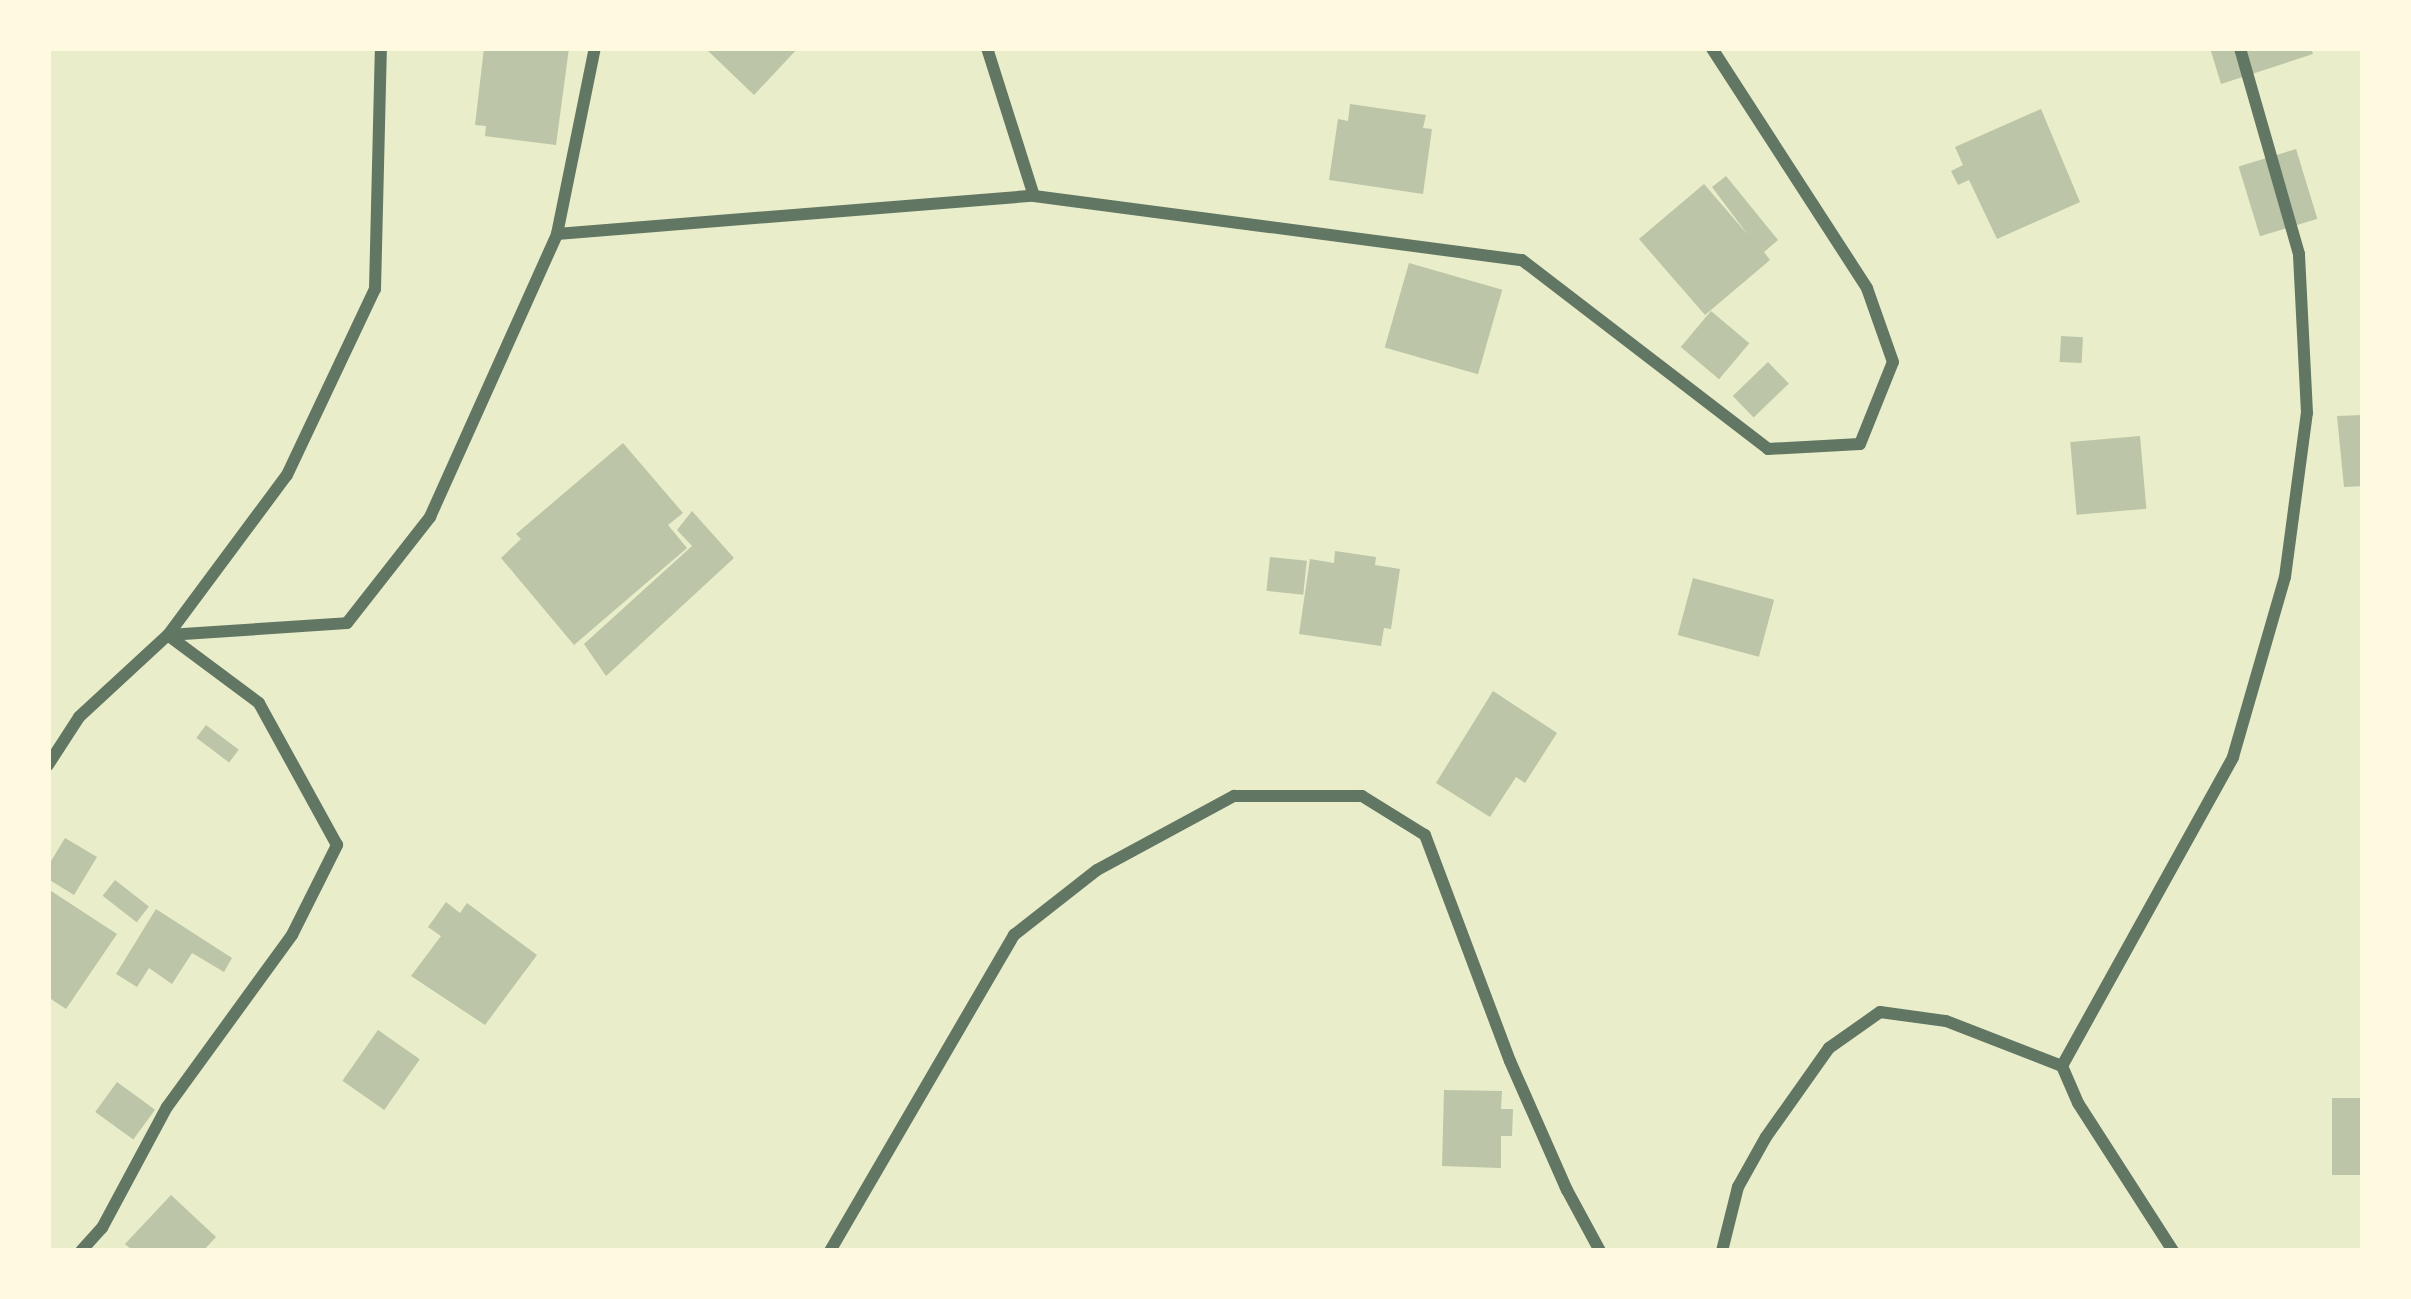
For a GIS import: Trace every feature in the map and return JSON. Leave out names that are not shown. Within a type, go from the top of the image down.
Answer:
[{"type":"street","points":[[48,765],[79,717],[168,635],[286,475],[375,289],[381,48]]},
{"type":"street","points":[[168,635],[347,623],[430,517],[556,235],[595,48]]},
{"type":"street","points":[[987,48],[1034,196]]},
{"type":"street","points":[[556,235],[1034,196],[1522,260],[1768,449],[1859,444],[1893,362],[1867,288],[1712,48]]},
{"type":"street","points":[[2062,1066],[2233,757],[2285,577],[2307,413],[2299,254],[2240,48]]},
{"type":"street","points":[[81,1251],[102,1228],[167,1107],[292,934],[338,845],[260,703],[168,635]]},
{"type":"street","points":[[830,1251],[1014,935],[1097,870],[1234,796],[1362,796],[1425,835],[1510,1061],[1567,1190],[1600,1251]]},
{"type":"street","points":[[1722,1251],[1738,1187],[1766,1137],[1829,1048],[1880,1012],[1946,1021],[2062,1066],[2078,1103],[2174,1251]]},
{"type":"building","points":[[484,48],[569,48],[556,145],[485,136],[486,126],[475,125]]},
{"type":"building","points":[[705,48],[798,48],[754,95]]},
{"type":"building","points":[[2210,48],[2311,48],[2313,54],[2221,84]]},
{"type":"building","points":[[1350,104],[1426,115],[1423,128],[1432,129],[1423,194],[1329,180],[1338,119],[1348,121]]},
{"type":"building","points":[[2041,109],[2080,202],[1997,239],[1969,180],[1958,185],[1951,171],[1963,165],[1955,147]]},
{"type":"building","points":[[2296,149],[2317,219],[2260,236],[2239,167]]},
{"type":"building","points":[[1726,176],[1778,240],[1764,252],[1770,260],[1705,315],[1639,239],[1704,184],[1748,235],[1712,187]]},
{"type":"building","points":[[1409,263],[1502,290],[1478,374],[1385,348]]},
{"type":"building","points":[[1711,311],[1749,343],[1719,379],[1681,347]]},
{"type":"building","points":[[2061,336],[2083,337],[2082,363],[2060,362]]},
{"type":"building","points":[[1768,362],[1789,384],[1754,418],[1733,396]]},
{"type":"building","points":[[2363,415],[2363,486],[2344,487],[2337,416]]},
{"type":"building","points":[[2140,436],[2146,509],[2077,515],[2070,442]]},
{"type":"building","points":[[623,443],[683,513],[668,525],[687,548],[574,645],[501,558],[521,539],[516,534]]},
{"type":"building","points":[[692,511],[734,558],[606,676],[584,644],[692,546],[677,530]]},
{"type":"building","points":[[1335,551],[1376,557],[1375,565],[1400,569],[1391,629],[1384,628],[1381,646],[1299,634],[1310,559],[1334,563]]},
{"type":"building","points":[[1270,557],[1307,561],[1303,595],[1266,591]]},
{"type":"building","points":[[1693,578],[1774,600],[1759,657],[1678,635]]},
{"type":"building","points":[[1493,691],[1557,733],[1525,783],[1516,777],[1490,817],[1436,783]]},
{"type":"building","points":[[206,725],[239,750],[229,762],[196,738]]},
{"type":"building","points":[[65,838],[97,857],[74,895],[48,879],[48,866]]},
{"type":"building","points":[[115,880],[149,906],[137,922],[103,896]]},
{"type":"building","points":[[48,889],[117,934],[66,1009],[48,997]]},
{"type":"building","points":[[446,902],[460,913],[467,903],[537,955],[485,1025],[411,976],[441,936],[428,927]]},
{"type":"building","points":[[156,909],[232,958],[224,972],[192,953],[172,984],[149,968],[137,987],[116,974]]},
{"type":"building","points":[[378,1030],[420,1059],[384,1110],[342,1081]]},
{"type":"building","points":[[117,1082],[155,1110],[133,1140],[95,1112]]},
{"type":"building","points":[[1444,1090],[1502,1091],[1501,1109],[1513,1109],[1512,1136],[1501,1136],[1501,1168],[1442,1166]]},
{"type":"building","points":[[2332,1098],[2363,1098],[2363,1175],[2332,1175]]},
{"type":"building","points":[[171,1195],[216,1237],[203,1251],[133,1251],[125,1244]]}]
